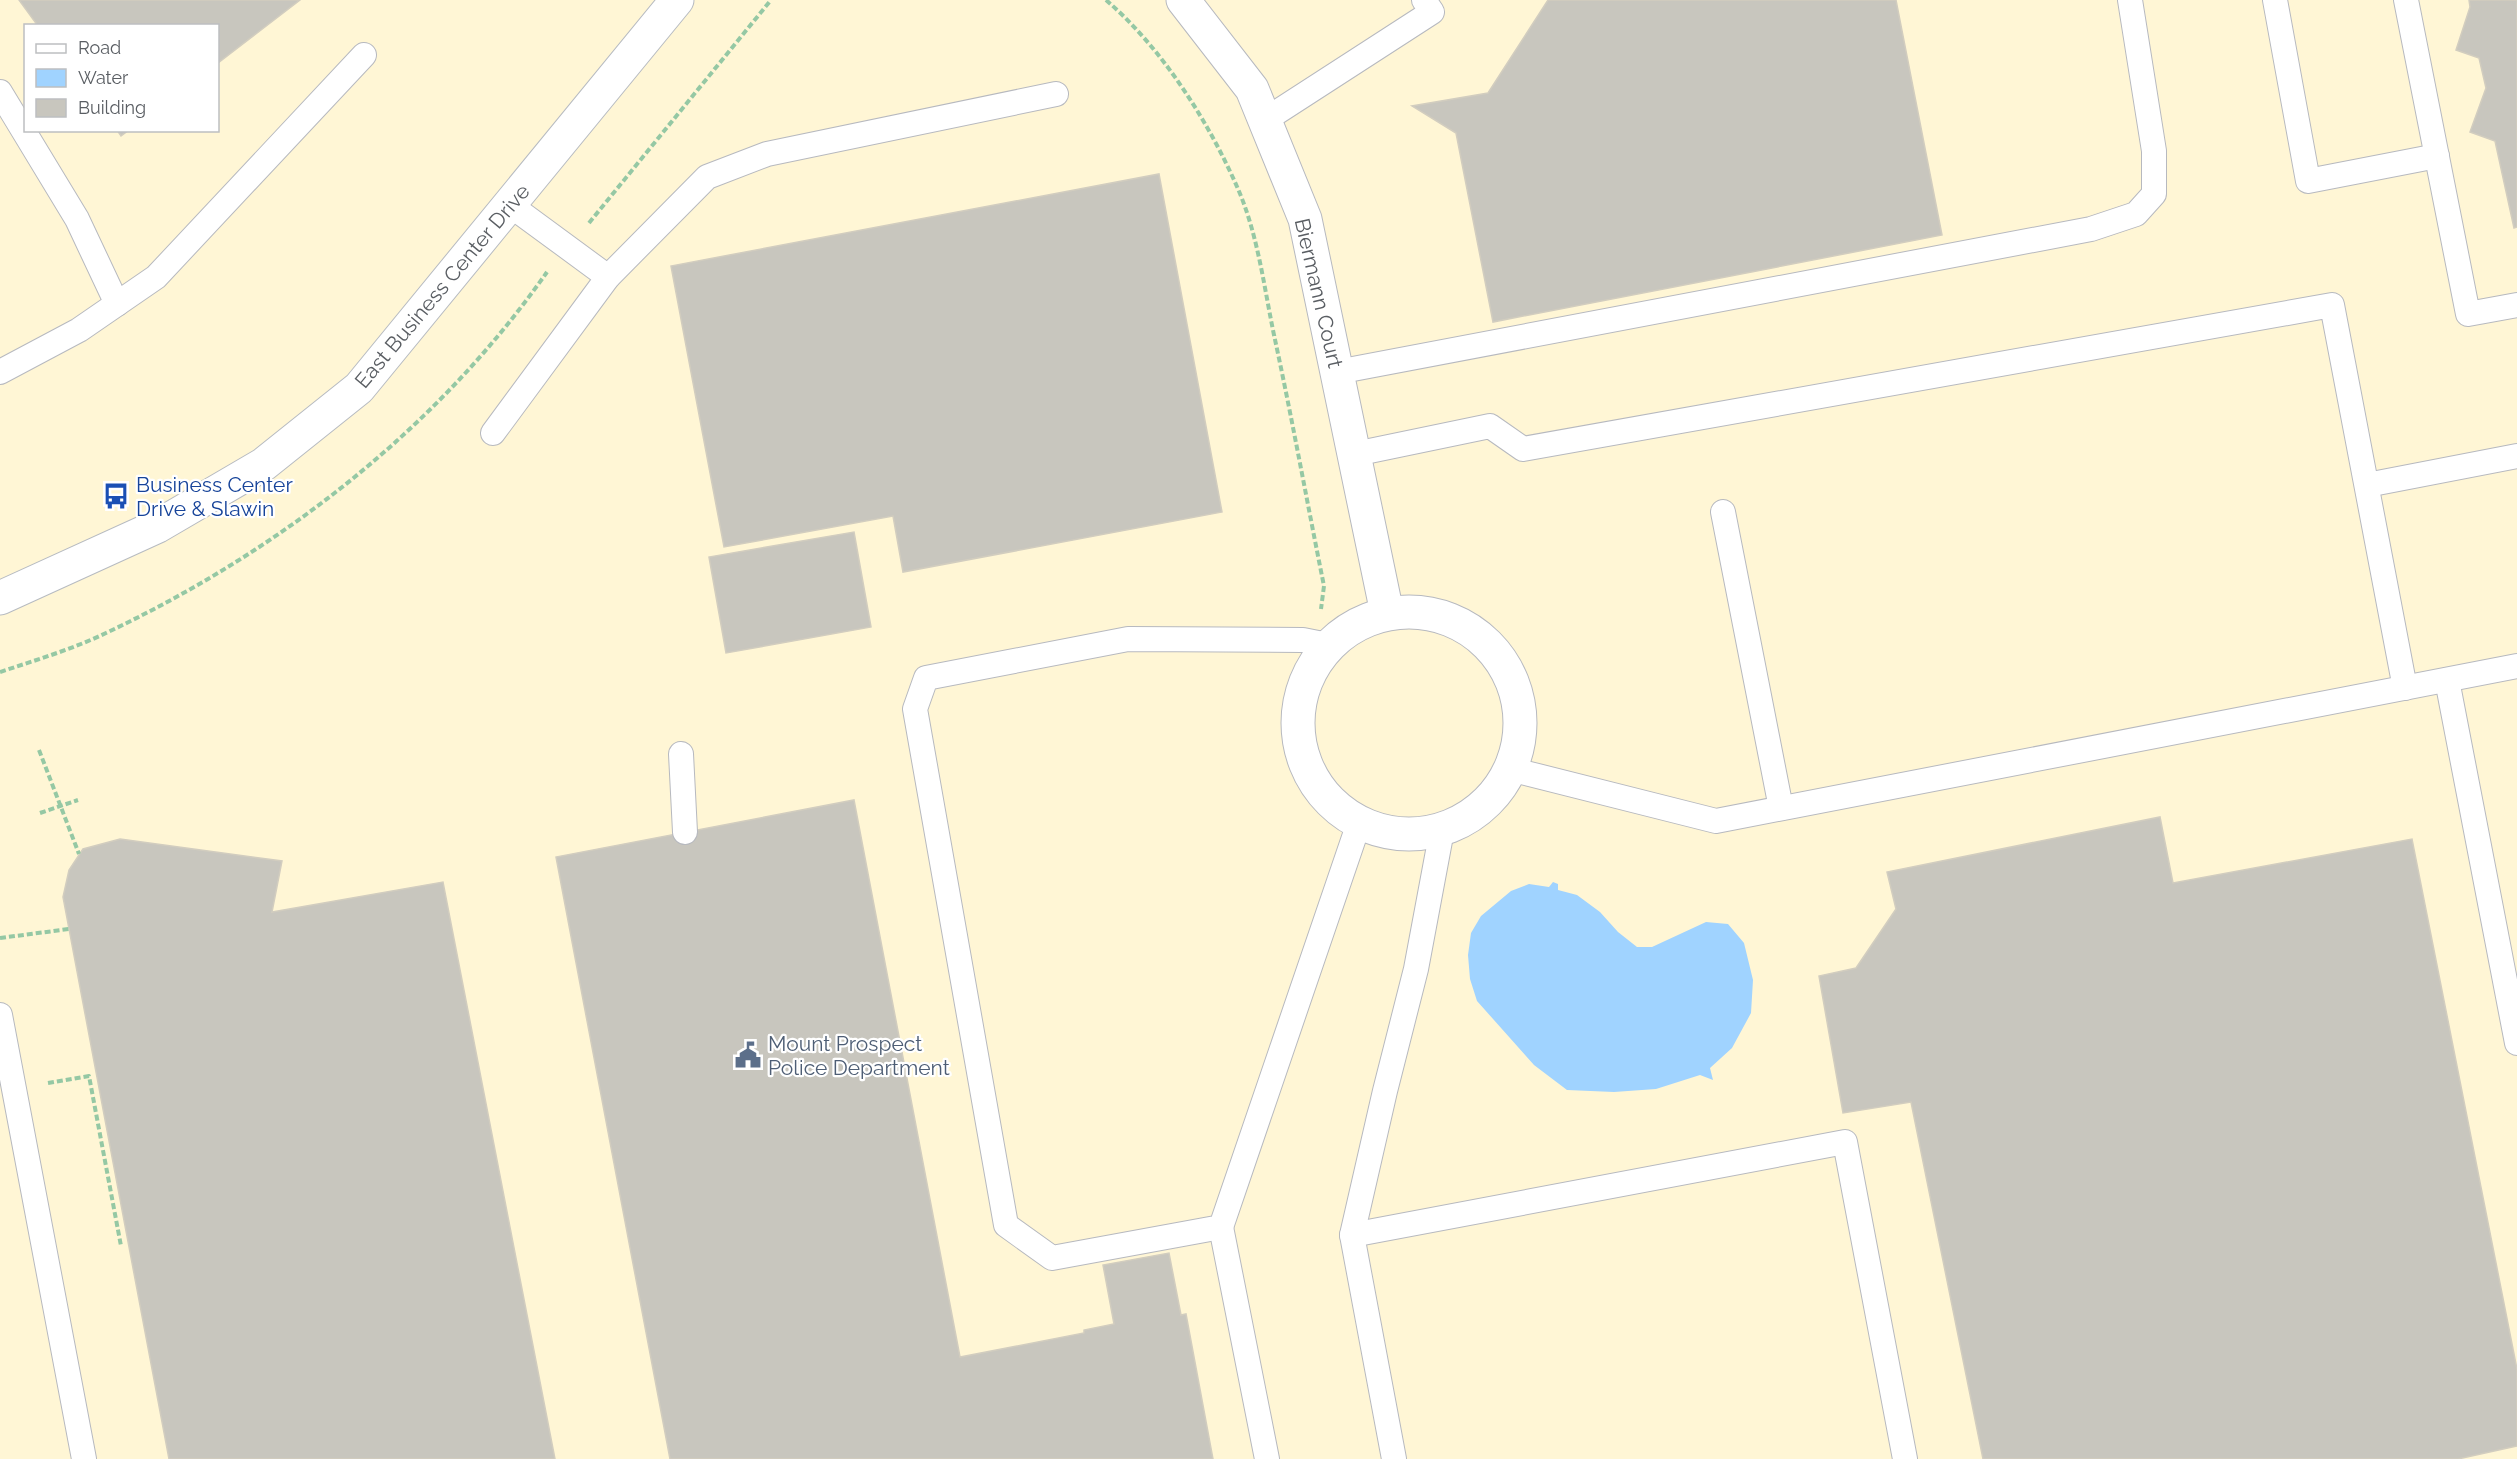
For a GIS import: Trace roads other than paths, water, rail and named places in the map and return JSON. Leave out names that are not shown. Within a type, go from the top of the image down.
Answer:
[{"type":"street","name":"East Business Center Drive","points":[[0,598],[159,526],[264,464],[359,388],[677,0]]},
{"type":"street","name":"Biermann Court","points":[[1183,0],[1252,89],[1305,219],[1387,613]]},
{"type":"street","points":[[1422,612],[1456,622],[1485,641],[1507,668],[1519,701],[1520,736],[1510,769],[1493,796],[1470,816],[1442,830],[1414,834],[1386,832],[1359,823],[1331,803],[1324,794],[1310,775],[1299,742],[1298,707],[1316,643],[1387,613],[1422,612]]},
{"type":"lane","points":[[1265,120],[1432,12],[1424,0]]},
{"type":"lane","points":[[1337,372],[2091,229],[2136,214],[2154,194],[2154,151],[2130,0]]},
{"type":"lane","points":[[2275,0],[2308,182],[2437,156]]},
{"type":"lane","points":[[2406,0],[2468,314],[2517,305]]},
{"type":"lane","points":[[0,372],[79,330],[156,277],[364,55]]},
{"type":"lane","points":[[0,92],[24,132]]},
{"type":"lane","points":[[493,433],[608,277],[707,177],[767,154],[1056,94]]},
{"type":"lane","points":[[24,132],[77,219],[117,304]]},
{"type":"lane","points":[[510,205],[608,277]]},
{"type":"lane","points":[[1354,454],[1490,426],[1523,448],[2332,304],[2405,688]]},
{"type":"lane","points":[[2367,485],[2517,456]]},
{"type":"lane","points":[[1723,512],[1781,808]]},
{"type":"lane","points":[[1221,1227],[1052,1258],[1006,1225],[915,709],[926,678],[1128,639],[1316,643]]},
{"type":"lane","points":[[1510,769],[1716,821],[2517,666]]},
{"type":"lane","points":[[2447,680],[2517,1043]]},
{"type":"lane","points":[[681,754],[685,832]]},
{"type":"lane","points":[[1267,1459],[1221,1227],[1359,823]]},
{"type":"lane","points":[[1394,1459],[1352,1235],[1416,969],[1442,830]]},
{"type":"lane","points":[[0,1016],[84,1459]]},
{"type":"lane","points":[[1352,1235],[1845,1142],[1905,1459]]},
{"type":"water","points":[[1553,882],[1558,884],[1558,890],[1577,895],[1600,912],[1618,932],[1637,947],[1652,947],[1706,922],[1728,924],[1744,943],[1753,980],[1751,1013],[1732,1048],[1710,1068],[1713,1080],[1700,1075],[1656,1089],[1614,1092],[1567,1090],[1534,1065],[1477,1001],[1470,979],[1468,955],[1471,933],[1481,916],[1511,891],[1529,884],[1549,887]]},
{"type":"place","name":"Business Center Drive & Slawin","points":[[116,496]]},
{"type":"place","name":"Mount Prospect Police Department","points":[[748,1055]]}]
